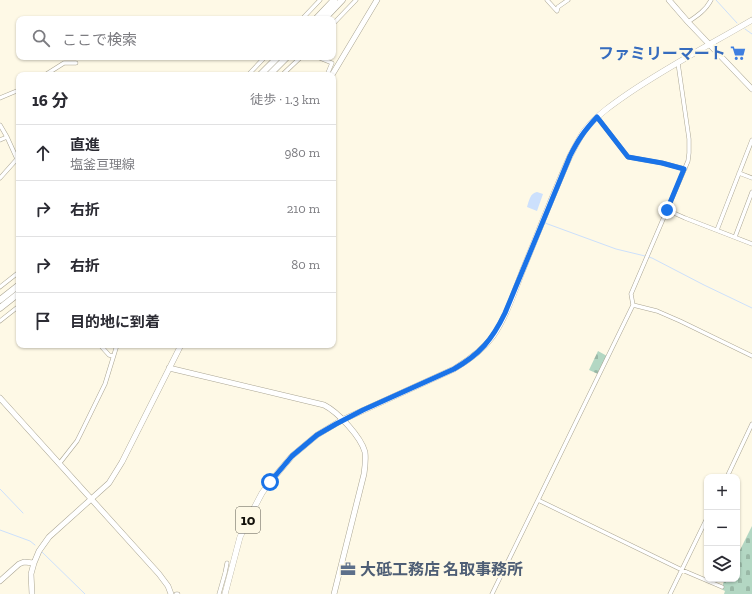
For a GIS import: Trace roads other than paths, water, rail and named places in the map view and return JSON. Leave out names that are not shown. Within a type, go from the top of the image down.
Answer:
[{"type":"highway","points":[[319,16],[334,0]]},
{"type":"highway","points":[[327,16],[342,0]]},
{"type":"highway","points":[[263,72],[275,60]]},
{"type":"highway","points":[[272,72],[284,60]]},
{"type":"highway","points":[[0,300],[16,287]]},
{"type":"highway","points":[[0,308],[16,295]]},
{"type":"main road","name":"10","points":[[225,594],[240,537],[253,510],[262,493],[292,456],[317,435],[342,420],[454,369],[465,363],[486,345],[505,313],[570,156],[585,130],[607,109],[646,82],[752,20]]},
{"type":"street","points":[[305,16],[320,0]]},
{"type":"street","points":[[336,21],[356,0]]},
{"type":"street","points":[[334,72],[377,0]]},
{"type":"street","points":[[547,0],[557,11],[558,7],[568,0]]},
{"type":"street","points":[[669,0],[752,90]]},
{"type":"street","points":[[688,22],[704,10],[711,0]]},
{"type":"street","points":[[251,72],[262,60]]},
{"type":"street","points":[[285,72],[298,60]]},
{"type":"street","points":[[324,60],[332,63],[328,72]]},
{"type":"street","points":[[492,594],[633,305],[631,294],[688,161],[689,139],[678,62]]},
{"type":"street","points":[[50,72],[64,63],[76,63]]},
{"type":"street","points":[[0,98],[16,91]]},
{"type":"street","points":[[597,117],[628,157],[662,163],[684,169]]},
{"type":"street","points":[[0,125],[16,154]]},
{"type":"street","points":[[0,140],[7,137]]},
{"type":"street","points":[[717,230],[752,140]]},
{"type":"street","points":[[0,178],[16,160]]},
{"type":"street","points":[[739,173],[752,178]]},
{"type":"street","points":[[735,237],[752,192]]},
{"type":"street","points":[[667,210],[752,244]]},
{"type":"street","points":[[0,287],[16,274]]},
{"type":"street","points":[[633,305],[657,311],[752,356]]},
{"type":"street","points":[[0,321],[16,308]]},
{"type":"street","points":[[103,348],[109,355],[113,356]]},
{"type":"street","points":[[59,464],[74,445],[82,431],[104,384],[116,348]]},
{"type":"street","points":[[32,594],[31,578],[34,563],[39,551],[45,542],[109,483],[119,467],[179,348]]},
{"type":"street","points":[[169,368],[318,403],[329,408],[356,434],[364,452],[364,474],[334,594]]},
{"type":"street","points":[[0,398],[159,574],[168,586],[171,594]]},
{"type":"street","points":[[728,474],[752,424]]},
{"type":"street","points":[[538,500],[722,588]]},
{"type":"street","points":[[670,594],[704,524]]},
{"type":"street","points":[[0,580],[24,562],[34,563]]},
{"type":"street","points":[[219,594],[227,563]]},
{"type":"water","points":[[537,192],[543,194],[537,211],[527,207],[531,196]]},
{"type":"waterway","points":[[716,0],[737,23]]},
{"type":"waterway","points":[[745,29],[752,34]]},
{"type":"waterway","points":[[545,223],[616,249],[645,256]]},
{"type":"waterway","points":[[648,257],[752,308]]},
{"type":"waterway","points":[[0,489],[23,513]]},
{"type":"waterway","points":[[0,530],[30,541],[35,545]]},
{"type":"waterway","points":[[42,552],[85,594]]},
{"type":"place","name":"ファミリーマート","points":[[738,53]]},
{"type":"place","name":"大砥工務店 名取事務所","points":[[348,569]]}]
